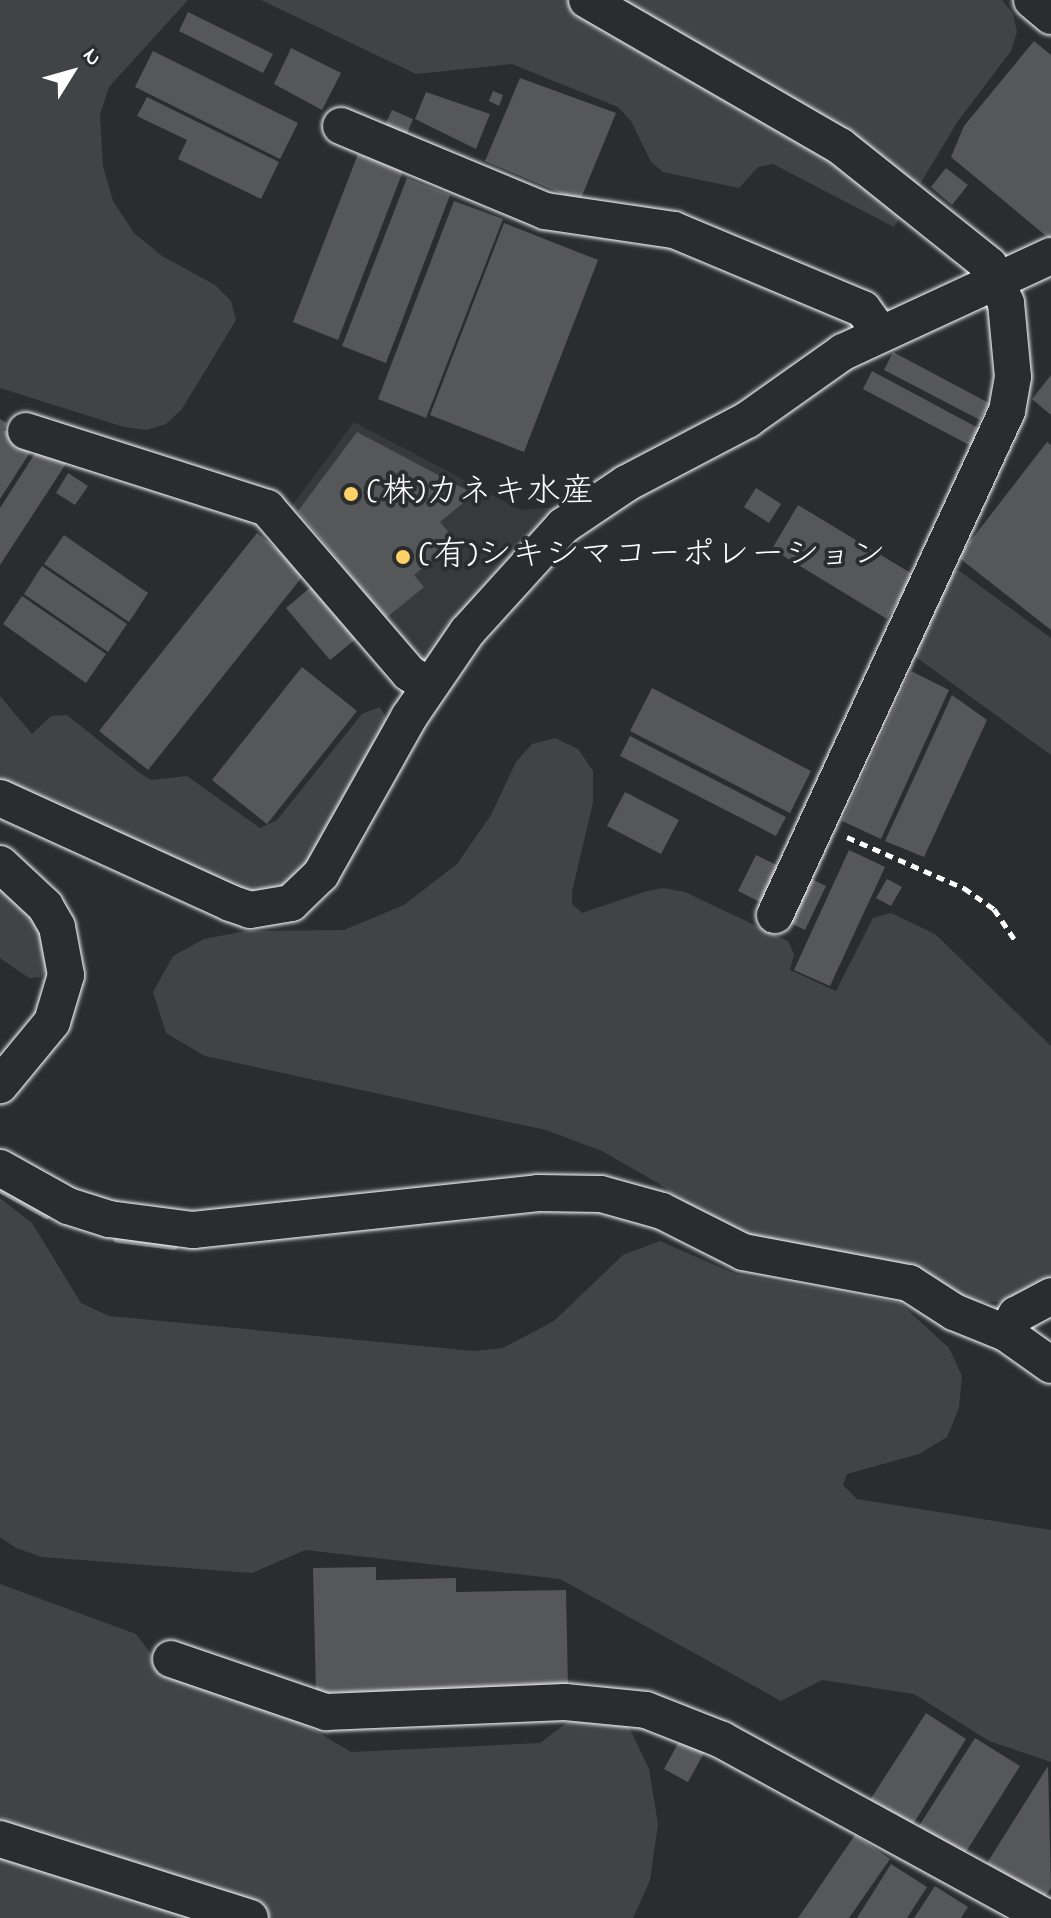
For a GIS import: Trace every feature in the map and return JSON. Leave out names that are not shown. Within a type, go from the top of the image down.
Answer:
[{"type":"street","points":[[587,0],[840,146],[989,265],[1006,303],[1013,377],[1007,411],[775,915]]},
{"type":"street","points":[[1032,0],[1051,16]]},
{"type":"street","points":[[341,126],[545,211],[674,230],[863,309],[880,332]]},
{"type":"street","points":[[0,798],[230,903],[271,909],[291,903],[321,874],[429,686],[499,593],[563,526],[605,496],[747,420],[880,332],[1051,256]]},
{"type":"street","points":[[26,431],[267,508],[409,673],[429,686]]},
{"type":"street","points":[[0,864],[45,906],[57,927],[66,975],[52,1022],[0,1085]]},
{"type":"street","points":[[0,1168],[68,1206],[109,1219],[193,1230],[538,1193],[601,1194],[662,1211],[743,1252],[909,1283],[954,1312],[1006,1333],[1051,1365]]},
{"type":"street","points":[[1006,1333],[1016,1315],[1051,1296]]},
{"type":"street","points":[[171,1659],[326,1712],[565,1702],[646,1710],[722,1740],[1047,1918]]},
{"type":"street","points":[[0,1839],[250,1918]]},
{"type":"path","points":[[817,824],[964,888],[994,909],[1015,940]]},
{"type":"shaded area","points":[[0,0],[188,0],[109,87],[100,115],[103,166],[113,201],[134,233],[162,256],[215,285],[231,301],[236,320],[182,409],[166,424],[147,430],[124,427],[0,388]]},
{"type":"shaded area","points":[[261,0],[1002,0],[1013,14],[1017,32],[1011,51],[958,121],[894,227],[773,164],[758,167],[739,188],[663,172],[651,162],[631,121],[618,107],[512,64],[416,74]]},
{"type":"shaded area","points":[[354,422],[521,510],[556,507],[427,669],[288,511]]},
{"type":"shaded area","points":[[958,570],[1051,638],[1051,755],[913,655],[949,573]]},
{"type":"shaded area","points":[[0,696],[32,734],[51,716],[67,715],[151,780],[187,776],[260,828],[277,820],[362,714],[380,707],[389,723],[300,882],[251,898],[0,780]]},
{"type":"shaded area","points":[[555,738],[578,749],[593,771],[593,802],[572,892],[572,904],[582,913],[663,888],[685,892],[788,941],[794,954],[790,970],[836,991],[873,918],[891,913],[935,934],[1051,1046],[1051,1280],[1010,1302],[978,1302],[721,1230],[658,1183],[602,1151],[546,1130],[205,1056],[166,1033],[153,992],[173,956],[204,939],[246,931],[344,930],[404,905],[457,864],[491,815],[516,762],[532,744]]},
{"type":"shaded area","points":[[0,885],[32,915],[42,933],[48,968],[41,977],[29,978],[0,958]]},
{"type":"shaded area","points":[[0,1198],[32,1223],[81,1303],[109,1316],[474,1351],[503,1348],[554,1321],[623,1255],[660,1241],[735,1274],[900,1303],[949,1348],[962,1376],[959,1408],[947,1437],[919,1454],[847,1474],[843,1485],[857,1499],[1051,1530],[1051,1762],[989,1741],[914,1694],[822,1680],[781,1701],[560,1579],[305,1550],[252,1573],[42,1557],[16,1548],[0,1537]]},
{"type":"shaded area","points":[[0,1584],[136,1634],[155,1659],[289,1715],[351,1752],[540,1743],[573,1718],[625,1718],[649,1769],[658,1824],[650,1880],[633,1918],[0,1918]]},
{"type":"building","points":[[188,12],[273,54],[263,73],[179,31]]},
{"type":"building","points":[[1034,41],[1051,55],[1051,240],[951,157],[964,126]]},
{"type":"building","points":[[291,48],[341,73],[322,110],[274,84]]},
{"type":"building","points":[[153,51],[298,123],[280,159],[135,87]]},
{"type":"building","points":[[520,78],[616,113],[580,201],[485,161]]},
{"type":"building","points":[[493,91],[503,95],[499,106],[489,101]]},
{"type":"building","points":[[426,92],[490,114],[476,149],[415,119]]},
{"type":"building","points":[[147,97],[279,162],[261,199],[178,159],[187,140],[137,116]]},
{"type":"building","points":[[392,110],[413,119],[406,136],[384,127]]},
{"type":"building","points":[[358,154],[403,171],[338,340],[293,322]]},
{"type":"building","points":[[946,168],[968,185],[952,205],[931,187]]},
{"type":"building","points":[[407,178],[450,195],[386,363],[342,346]]},
{"type":"building","points":[[454,201],[503,219],[426,418],[378,399]]},
{"type":"building","points":[[504,223],[598,260],[524,452],[430,415]]},
{"type":"building","points":[[893,352],[989,403],[980,420],[884,370]]},
{"type":"building","points":[[872,371],[982,430],[973,447],[863,389]]},
{"type":"building","points":[[1051,375],[1051,415],[1032,399]]},
{"type":"building","points":[[0,419],[7,423],[3,430],[36,443],[0,499]]},
{"type":"building","points":[[357,432],[474,494],[440,522],[456,541],[414,575],[424,587],[386,618],[298,511]]},
{"type":"building","points":[[1047,442],[1051,445],[1051,630],[958,557]]},
{"type":"building","points":[[41,444],[71,456],[0,565],[0,508]]},
{"type":"building","points":[[68,473],[88,486],[75,505],[56,493]]},
{"type":"building","points":[[756,488],[781,504],[769,523],[744,507]]},
{"type":"building","points":[[798,505],[914,575],[887,619],[772,549]]},
{"type":"building","points":[[257,533],[306,572],[148,770],[99,731]]},
{"type":"building","points":[[64,535],[148,593],[129,622],[44,564]]},
{"type":"building","points":[[42,566],[127,624],[108,652],[24,594]]},
{"type":"building","points":[[318,581],[362,634],[330,660],[286,608]]},
{"type":"building","points":[[22,596],[106,654],[86,683],[3,624]]},
{"type":"building","points":[[302,667],[357,711],[267,824],[212,780]]},
{"type":"building","points":[[911,671],[949,690],[881,839],[842,821]]},
{"type":"building","points":[[652,688],[811,771],[790,813],[630,731]]},
{"type":"building","points":[[952,695],[987,720],[924,857],[885,841]]},
{"type":"building","points":[[630,736],[786,817],[776,836],[620,756]]},
{"type":"building","points":[[625,792],[679,820],[661,854],[607,826]]},
{"type":"building","points":[[849,850],[885,867],[830,986],[794,970]]},
{"type":"building","points":[[756,855],[781,867],[762,903],[738,891]]},
{"type":"building","points":[[809,878],[826,886],[805,930],[788,922]]},
{"type":"building","points":[[887,879],[902,887],[891,906],[876,898]]},
{"type":"building","points":[[376,1567],[376,1580],[456,1578],[456,1592],[566,1590],[568,1687],[316,1693],[313,1568]]},
{"type":"building","points":[[926,1713],[966,1739],[912,1826],[870,1800]]},
{"type":"building","points":[[681,1738],[705,1751],[688,1782],[664,1769]]},
{"type":"building","points":[[975,1738],[1020,1766],[964,1855],[919,1826]]},
{"type":"building","points":[[1048,1766],[1051,1888],[1044,1899],[987,1863]]},
{"type":"building","points":[[855,1835],[890,1859],[849,1918],[798,1918]]},
{"type":"building","points":[[891,1864],[927,1887],[907,1918],[857,1918]]},
{"type":"building","points":[[935,1886],[968,1907],[961,1918],[914,1918]]},
{"type":"waterway","points":[[0,1188],[46,1214]]},
{"type":"waterway","points":[[117,1238],[174,1245]]},
{"type":"place","name":"(株)カネキ水産","points":[[351,494]]},
{"type":"place","name":"(有)シキシマコーポレーション","points":[[403,557]]}]
